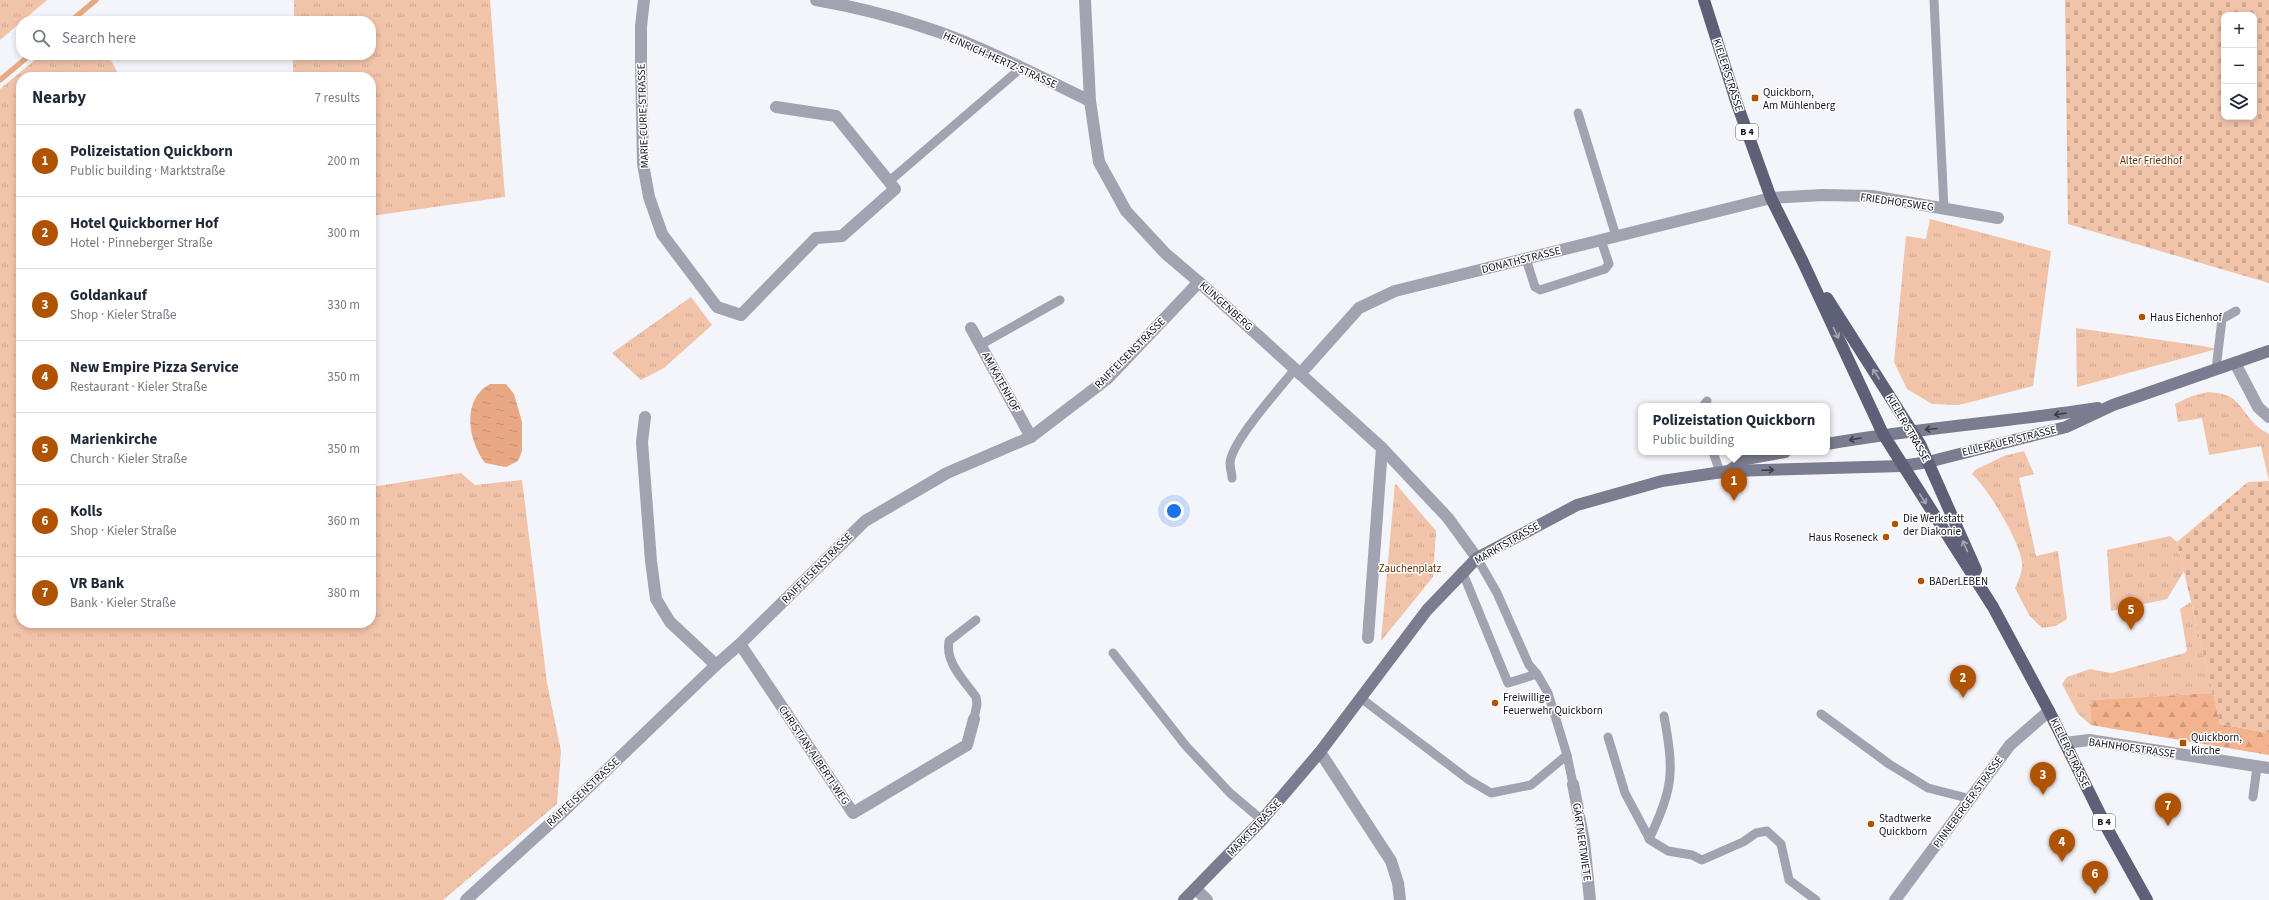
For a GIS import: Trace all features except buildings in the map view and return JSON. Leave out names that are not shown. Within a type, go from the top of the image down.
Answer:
[{"type":"main road","name":"KIELER STRASSE","points":[[1704,0],[1737,104],[1772,198],[1883,434],[1993,607],[2050,711],[2108,830],[2147,900]]},
{"type":"main road","name":"KIELER STRASSE","points":[[1802,260],[1912,430],[1928,462],[1993,607]]},
{"type":"main road","name":"ELLERAUER STRASSE","points":[[1902,466],[1928,462],[2066,426],[2113,406],[2269,351]]},
{"type":"main road","name":"ELLERAUER STRASSE","points":[[1912,430],[1957,427],[2113,406]]},
{"type":"main road","points":[[1830,443],[1912,430]]},
{"type":"main road","name":"MARKTSTRASSE","points":[[1725,471],[1746,459],[1768,455]]},
{"type":"main road","name":"MARKTSTRASSE","points":[[1184,900],[1262,820],[1320,752],[1362,699],[1428,610],[1462,571],[1477,558],[1577,505],[1662,480],[1725,471],[1902,466]]},
{"type":"street","name":"MARIE-CURIE-STRASSE","points":[[644,0],[641,26],[643,164],[649,198],[662,234],[717,307],[741,315],[816,238],[842,236],[895,189],[836,116],[776,107]]},
{"type":"street","name":"HEINRICH-HERTZ-STRASSE","points":[[816,0],[852,6],[938,32],[1021,68],[1090,101]]},
{"type":"street","name":"KLINGENBERG","points":[[1085,0],[1090,101],[1099,162],[1126,211],[1166,254],[1199,282],[1382,448],[1448,518],[1477,558]]},
{"type":"street","name":"FRIEDHOFSWEG","points":[[1772,198],[1823,195],[1872,196],[1998,218]]},
{"type":"street","name":"DONATHSTRASSE","points":[[1297,372],[1359,308],[1395,291],[1772,198]]},
{"type":"street","name":"RAIFFEISENSTRASSE","points":[[466,900],[566,809],[716,665],[740,644],[865,521],[947,473],[1031,437],[1107,379],[1199,282]]},
{"type":"street","name":"AM KATENHOF","points":[[971,328],[1031,437]]},
{"type":"street","points":[[2235,363],[2258,407],[2269,418]]},
{"type":"street","points":[[645,417],[642,442],[651,561],[656,599],[670,622],[716,665]]},
{"type":"street","points":[[1368,638],[1382,448]]},
{"type":"street","name":"CHRISTIAN-ALBERTI-WEG","points":[[740,644],[853,813],[967,745],[974,719]]},
{"type":"street","name":"PINNEBERGER STRASSE","points":[[1895,900],[2010,745],[2050,711]]},
{"type":"street","name":"BAHNHOFSTRASSE","points":[[2065,742],[2089,740],[2263,768]]},
{"type":"street","points":[[1320,752],[1391,861],[1398,884],[1400,900]]},
{"type":"street","name":"GÄRTNERTWIETE","points":[[1573,784],[1584,841],[1590,900]]},
{"type":"street","points":[[1196,889],[1207,900]]},
{"type":"lane","points":[[1934,0],[1944,209]]},
{"type":"lane","points":[[893,178],[1021,68]]},
{"type":"lane","points":[[1578,113],[1616,236]]},
{"type":"lane","points":[[1526,259],[1534,287],[1540,290],[1605,269],[1609,264],[1601,240]]},
{"type":"lane","points":[[980,345],[1060,300]]},
{"type":"lane","points":[[2216,370],[2222,318],[2236,311]]},
{"type":"lane","points":[[1232,478],[1230,462],[1235,447],[1255,418],[1297,372]]},
{"type":"lane","points":[[1715,455],[1725,471]]},
{"type":"lane","points":[[1477,558],[1497,593],[1529,665],[1548,692],[1567,755],[1573,784]]},
{"type":"lane","points":[[1462,571],[1508,683],[1536,674]]},
{"type":"lane","points":[[974,719],[977,704],[976,697],[949,659],[948,650],[949,641],[976,620]]},
{"type":"lane","points":[[1114,653],[1186,746],[1230,793],[1262,820]]},
{"type":"lane","points":[[1362,699],[1469,780],[1491,794],[1531,785],[1567,755]]},
{"type":"lane","points":[[1821,714],[1889,764],[1928,788],[1971,799]]},
{"type":"lane","points":[[1649,839],[1663,810],[1669,791],[1671,758],[1664,716]]},
{"type":"lane","points":[[1608,737],[1625,793],[1649,839],[1668,851],[1692,855],[1702,860],[1743,842],[1756,833],[1767,831],[1780,844],[1789,880],[1816,900]]},
{"type":"lane","points":[[2253,797],[2263,768]]},
{"type":"green space","points":[[0,0],[47,0],[28,16],[16,16],[16,26],[0,40]]},
{"type":"green space","points":[[294,0],[490,0],[505,197],[376,215],[376,72],[293,72],[293,60],[376,60],[376,16],[294,16]]},
{"type":"green space","name":"Alter Friedhof","points":[[2065,0],[2269,0],[2269,283],[2068,224]]},
{"type":"green space","points":[[35,60],[111,60],[117,72],[20,72]]},
{"type":"green space","points":[[16,76],[16,628],[376,628],[376,486],[461,473],[475,485],[522,480],[547,683],[561,751],[557,804],[443,900],[0,900],[0,89]]},
{"type":"green space","points":[[1930,219],[2051,251],[2033,386],[1959,405],[1932,404],[1907,389],[1894,362],[1906,236],[1926,239]]},
{"type":"green space","points":[[691,297],[712,325],[664,368],[641,380],[612,353]]},
{"type":"green space","points":[[2076,328],[2203,346],[2217,349],[2077,387]]},
{"type":"green space","points":[[2208,392],[2226,395],[2236,401],[2256,425],[2269,434],[2269,481],[2261,446],[2209,455],[2202,418],[2178,422],[2175,404],[2192,396]]},
{"type":"green space","points":[[2024,451],[2034,474],[2019,478],[2036,556],[2058,551],[2067,619],[2056,626],[2042,628],[2029,615],[2015,588],[2022,568],[2018,547],[2004,518],[1987,491],[1972,474],[1975,470],[2004,456]]},
{"type":"green space","points":[[2269,481],[2269,733],[2220,724],[2177,542],[2248,482]]},
{"type":"green space","name":"Zauchenplatz","points":[[1395,483],[1436,531],[1433,577],[1381,641]]},
{"type":"green space","points":[[2170,536],[2177,542],[2184,571],[2167,599],[2111,611],[2107,550]]},
{"type":"green space","points":[[2191,602],[2213,693],[2091,700],[2091,725],[2078,714],[2062,684],[2067,677],[2090,669],[2111,673],[2185,653],[2187,650],[2180,609]]},
{"type":"green space","points":[[2213,693],[2220,724],[2269,733],[2269,755],[2091,725],[2091,700]]},
{"type":"water","points":[[490,384],[506,384],[514,394],[522,422],[522,451],[518,461],[506,467],[485,463],[479,454],[471,432],[471,410],[481,391]]},
{"type":"waterway","points":[[77,16],[96,0]]},
{"type":"waterway","points":[[0,80],[24,60]]},
{"type":"place","name":"Quickborn, Am Mühlenberg","points":[[1755,98]]},
{"type":"place","name":"Haus Eichenhof","points":[[2142,317]]},
{"type":"place","name":"Polizeistation Quickborn","points":[[1734,501]]},
{"type":"place","name":"Die Werkstatt der Diakonie","points":[[1895,524]]},
{"type":"place","name":"Haus Roseneck","points":[[1886,537]]},
{"type":"place","name":"BADerLEBEN","points":[[1921,581]]},
{"type":"place","name":"Marienkirche","points":[[2131,630]]},
{"type":"place","name":"Hotel Quickborner Hof","points":[[1963,698]]},
{"type":"place","name":"Freiwillige Feuerwehr Quickborn","points":[[1495,703]]},
{"type":"place","name":"Quickborn, Kirche","points":[[2183,743]]},
{"type":"place","name":"Goldankauf","points":[[2043,795]]},
{"type":"place","name":"Stadtwerke Quickborn","points":[[1871,824]]},
{"type":"place","name":"VR Bank","points":[[2168,826]]},
{"type":"place","name":"New Empire Pizza Service","points":[[2062,862]]},
{"type":"place","name":"Kolls","points":[[2095,894]]}]
